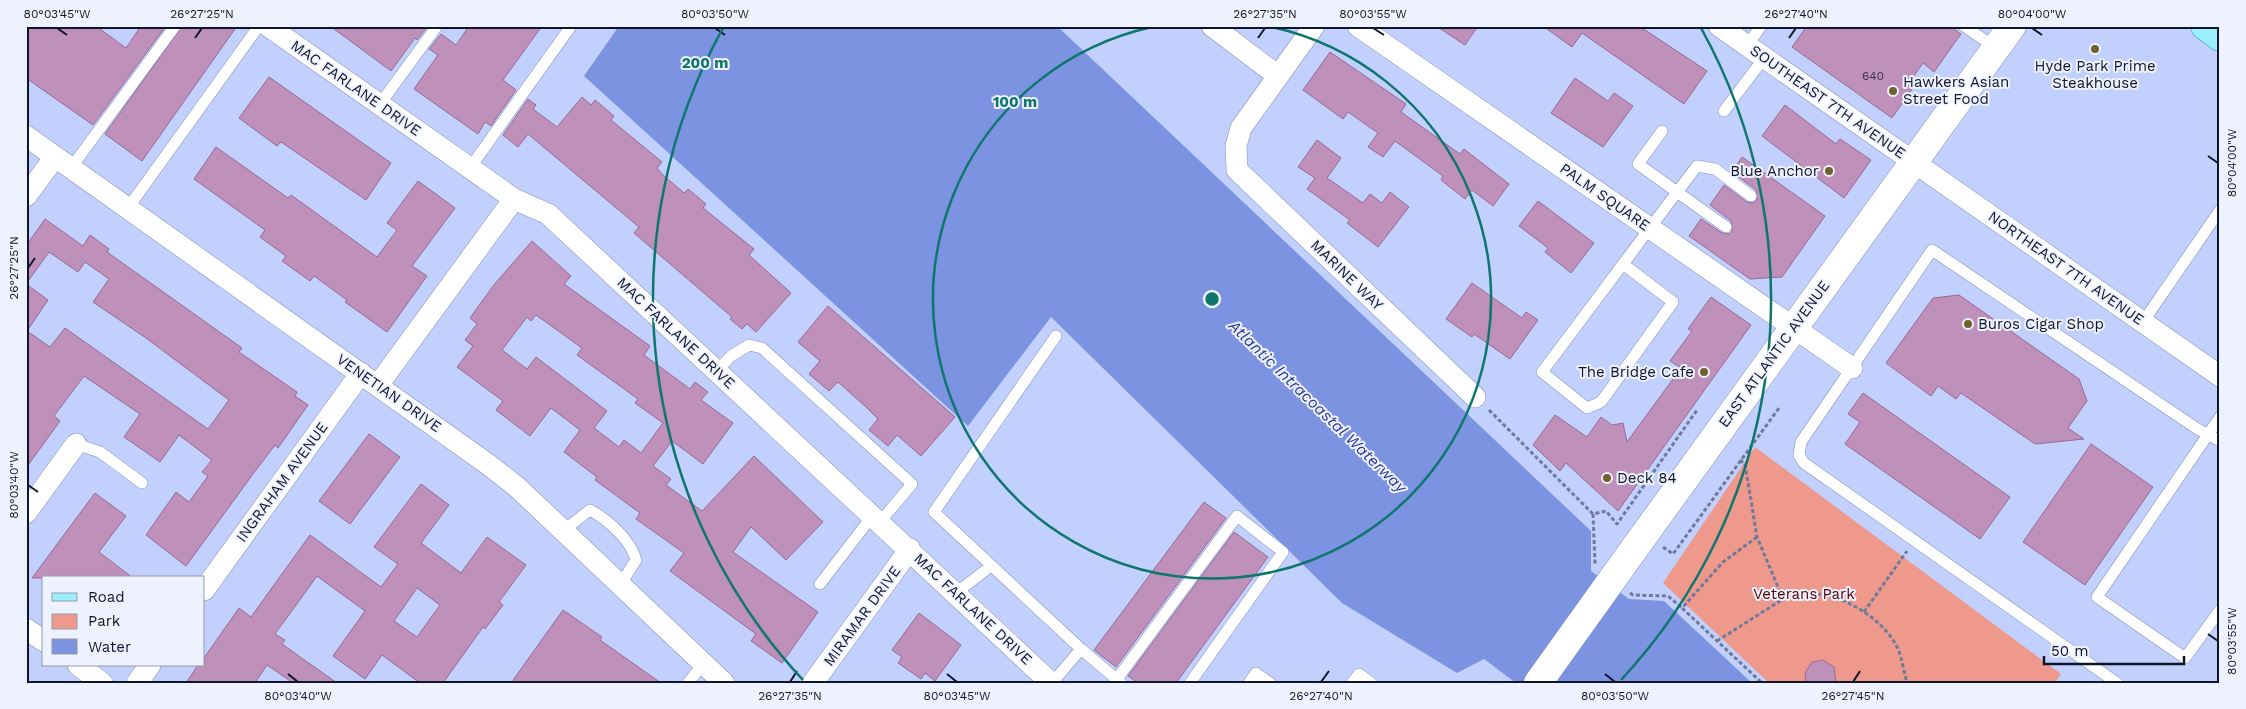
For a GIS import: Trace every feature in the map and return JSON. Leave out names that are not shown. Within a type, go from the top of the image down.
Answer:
[{"type":"main road","name":"EAST ATLANTIC AVENUE","points":[[1538,683],[2012,26]]},
{"type":"main road","points":[[2205,26],[2220,36]]},
{"type":"street","name":"MAC FARLANE DRIVE","points":[[268,26],[514,199],[548,214],[1052,683]]},
{"type":"street","points":[[1212,26],[1278,76],[1314,26]]},
{"type":"street","name":"PALM SQUARE","points":[[1358,26],[1852,368]]},
{"type":"street","name":"SOUTHEAST 7TH AVENUE","points":[[1719,26],[1913,161]]},
{"type":"street","name":"MARINE WAY","points":[[1278,76],[1241,128],[1236,146],[1237,170],[1474,397]]},
{"type":"street","name":"VENETIAN DRIVE","points":[[26,136],[489,465],[563,531],[724,683]]},
{"type":"street","name":"NORTHEAST 7TH AVENUE","points":[[1913,161],[2220,376]]},
{"type":"street","points":[[26,196],[63,162]]},
{"type":"street","points":[[378,385],[514,199]]},
{"type":"street","name":"INGRAHAM AVENUE","points":[[205,589],[361,373]]},
{"type":"street","points":[[26,514],[76,444]]},
{"type":"street","name":"MIRAMAR DRIVE","points":[[813,683],[910,549]]},
{"type":"street","points":[[26,629],[42,640]]},
{"type":"street","points":[[79,666],[102,683]]},
{"type":"street","points":[[137,683],[149,666]]},
{"type":"lane","points":[[63,162],[175,26]]},
{"type":"lane","points":[[128,208],[259,26]]},
{"type":"lane","points":[[380,104],[437,26]]},
{"type":"lane","points":[[470,168],[571,26]]},
{"type":"lane","points":[[1724,111],[1756,52],[1761,26]]},
{"type":"lane","points":[[1964,26],[1996,48]]},
{"type":"lane","points":[[1662,131],[1638,164],[1726,227]]},
{"type":"lane","points":[[1623,264],[1673,302],[1601,402],[1587,408],[1542,372],[1623,264],[1650,229],[1677,192],[1697,166],[1714,169],[1751,196]]},
{"type":"lane","points":[[2143,322],[2220,210]]},
{"type":"lane","points":[[2117,683],[1804,463],[1799,454],[1801,442],[1932,250],[2220,441]]},
{"type":"lane","points":[[1056,336],[934,512],[1081,649],[1119,681],[1237,516],[1283,552],[1190,683]]},
{"type":"lane","points":[[717,371],[731,356],[749,345],[762,348],[912,484],[876,518],[820,584]]},
{"type":"lane","points":[[2220,417],[2097,597],[2185,658],[2220,610]]},
{"type":"lane","points":[[76,444],[100,452],[142,483]]},
{"type":"lane","points":[[563,531],[590,510],[601,516],[633,548],[636,560],[620,585]]},
{"type":"lane","points":[[956,593],[991,566]]},
{"type":"lane","points":[[1052,683],[1081,649]]},
{"type":"lane","points":[[688,683],[704,663]]},
{"type":"lane","points":[[1249,683],[1256,673],[1270,683]]},
{"type":"lane","points":[[1352,683],[1359,674],[1371,683]]},
{"type":"path","points":[[1474,397],[1593,514],[1606,511],[1617,524],[1697,410]]},
{"type":"path","points":[[1663,547],[1673,554],[1779,408]]},
{"type":"path","points":[[1740,460],[1745,464],[1757,537],[1783,599]]},
{"type":"path","points":[[1757,537],[1723,562],[1682,608],[1762,683]]},
{"type":"path","points":[[1864,612],[1914,540]]},
{"type":"path","points":[[1717,640],[1783,599],[1807,593],[1832,596],[1878,621],[1898,648],[1907,683]]},
{"type":"green space","name":"Veterans Park","points":[[1755,447],[2061,674],[2055,683],[1769,683],[1663,583]]},
{"type":"water","name":"Atlantic Intracoastal Waterway","points":[[619,26],[1057,26],[1591,531],[1591,571],[1629,599],[1664,601],[1752,683],[1516,683],[1484,659],[1457,673],[1342,603],[1051,317],[968,426],[584,76]]},
{"type":"building","points":[[26,26],[96,26],[126,48],[141,26],[166,26],[93,125],[26,78]]},
{"type":"building","points":[[182,26],[237,26],[142,161],[105,134]]},
{"type":"building","points":[[330,26],[428,26],[417,40],[415,38],[391,71]]},
{"type":"building","points":[[469,26],[542,26],[503,80],[516,90],[491,126],[485,122],[478,134],[414,89],[438,55],[429,49],[441,34],[456,45]]},
{"type":"building","points":[[1436,26],[1478,26],[1465,45]]},
{"type":"building","points":[[1543,26],[1639,26],[1707,71],[1684,104],[1582,33],[1572,47]]},
{"type":"building","points":[[1807,26],[1950,26],[1961,34],[1934,72],[1923,63],[1911,80],[1912,89],[1892,118],[1792,47]]},
{"type":"building","points":[[1330,52],[1406,104],[1401,112],[1460,154],[1464,149],[1509,184],[1493,206],[1472,190],[1465,199],[1441,180],[1443,176],[1395,141],[1383,157],[1368,147],[1378,133],[1348,112],[1343,119],[1303,90]]},
{"type":"building","points":[[269,77],[391,163],[366,200],[281,142],[277,146],[239,118]]},
{"type":"building","points":[[1575,78],[1608,101],[1614,93],[1633,106],[1603,147],[1551,113]]},
{"type":"building","points":[[582,97],[591,105],[595,100],[614,116],[611,120],[662,162],[657,168],[663,175],[684,193],[688,189],[706,204],[703,208],[754,249],[749,255],[791,293],[756,332],[747,324],[742,329],[730,319],[732,317],[634,233],[639,227],[528,134],[518,147],[503,135],[528,99],[536,105],[533,109],[557,127]]},
{"type":"building","points":[[1785,105],[1836,144],[1840,139],[1871,160],[1844,198],[1762,136]]},
{"type":"building","points":[[1317,140],[1341,158],[1327,178],[1363,203],[1370,194],[1382,203],[1390,192],[1409,207],[1378,247],[1347,223],[1350,220],[1307,189],[1315,178],[1298,167]]},
{"type":"building","points":[[216,147],[288,198],[291,195],[377,257],[397,230],[387,223],[418,181],[455,208],[412,266],[427,276],[387,332],[345,302],[347,300],[314,276],[310,281],[282,261],[286,256],[260,237],[265,230],[194,179]]},
{"type":"building","points":[[1742,157],[1825,216],[1782,277],[1750,279],[1689,236],[1701,219],[1722,233],[1729,234],[1732,231],[1731,221],[1710,205],[1724,185],[1747,202],[1753,203],[1757,200],[1756,190],[1732,172]]},
{"type":"building","points":[[1538,201],[1594,243],[1571,273],[1545,252],[1548,248],[1519,226]]},
{"type":"building","points":[[45,219],[83,246],[90,235],[109,249],[107,252],[242,348],[239,352],[297,392],[295,396],[308,405],[278,448],[275,445],[253,474],[186,566],[146,535],[176,492],[189,502],[208,476],[202,472],[212,460],[179,435],[160,462],[124,437],[140,414],[84,376],[54,416],[60,421],[26,468],[26,246]],"holes":[[[49,252],[78,272],[85,262],[109,279],[93,302],[146,338],[229,400],[208,429],[65,328],[50,347],[27,331],[48,300],[26,284]]]},
{"type":"building","points":[[532,241],[571,276],[564,284],[650,346],[644,355],[690,389],[695,382],[708,392],[701,400],[733,423],[703,464],[672,441],[653,466],[671,479],[666,485],[702,511],[754,456],[823,522],[786,560],[751,527],[733,552],[818,612],[782,663],[751,641],[756,634],[670,571],[684,553],[636,519],[640,513],[595,480],[597,477],[564,452],[580,430],[551,408],[530,436],[496,410],[503,401],[457,367],[473,346],[465,340],[477,324],[470,318],[493,286]],"holes":[[[536,315],[582,348],[577,355],[638,399],[635,403],[663,423],[641,453],[624,440],[619,447],[594,428],[607,411],[536,357],[527,369],[502,350],[527,317],[531,321]]]},
{"type":"building","points":[[1472,283],[1522,318],[1526,312],[1538,320],[1510,359],[1474,334],[1472,337],[1446,319]]},
{"type":"building","points":[[1959,295],[2079,379],[2087,401],[2068,428],[2084,439],[2035,444],[1961,393],[1956,399],[1938,386],[1931,396],[1886,363],[1933,298]]},
{"type":"building","points":[[1711,297],[1751,325],[1618,511],[1566,463],[1560,471],[1533,445],[1555,415],[1587,437],[1601,417],[1612,425],[1623,423],[1627,442],[1681,368],[1670,361],[1692,331],[1688,329]]},
{"type":"building","points":[[828,306],[955,417],[921,456],[897,435],[888,446],[869,430],[878,419],[866,407],[838,382],[829,391],[809,374],[820,361],[798,342]]},
{"type":"building","points":[[1863,393],[2010,497],[1980,539],[1845,444],[1860,422],[1848,414]]},
{"type":"building","points":[[369,434],[400,457],[350,524],[319,501]]},
{"type":"building","points":[[2091,444],[2153,487],[2085,585],[2023,542]]},
{"type":"building","points":[[421,484],[449,505],[421,543],[461,573],[487,537],[526,565],[499,602],[503,605],[485,629],[483,627],[443,683],[420,683],[382,655],[365,679],[333,656],[365,611],[317,576],[275,634],[285,640],[282,644],[337,683],[293,683],[267,665],[255,683],[186,683],[197,666],[205,666],[205,657],[239,608],[251,617],[310,535],[381,587],[398,564],[374,547]],"holes":[[[417,588],[440,605],[417,637],[394,621]]]},
{"type":"building","points":[[95,493],[126,516],[99,552],[130,576],[42,576],[42,578],[32,578]]},
{"type":"building","points":[[1204,502],[1226,518],[1116,667],[1094,650]]},
{"type":"building","points":[[1234,532],[1268,557],[1176,683],[1138,683],[1128,676]]},
{"type":"building","points":[[563,610],[602,637],[600,640],[661,683],[511,683]]},
{"type":"building","points":[[919,613],[961,645],[935,681],[925,673],[921,679],[898,663],[902,657],[892,650]]},
{"type":"building","points":[[1823,660],[1834,667],[1836,683],[1806,683],[1805,673],[1812,662]]},
{"type":"place","name":"Hyde Park Prime Steakhouse","points":[[2095,49]]},
{"type":"place","name":"Hawkers Asian Street Food","points":[[1893,91]]},
{"type":"place","name":"Blue Anchor","points":[[1829,171]]},
{"type":"place","name":"Buros Cigar Shop","points":[[1968,324]]},
{"type":"place","name":"The Bridge Cafe","points":[[1704,372]]},
{"type":"place","name":"Deck 84","points":[[1607,478]]}]
